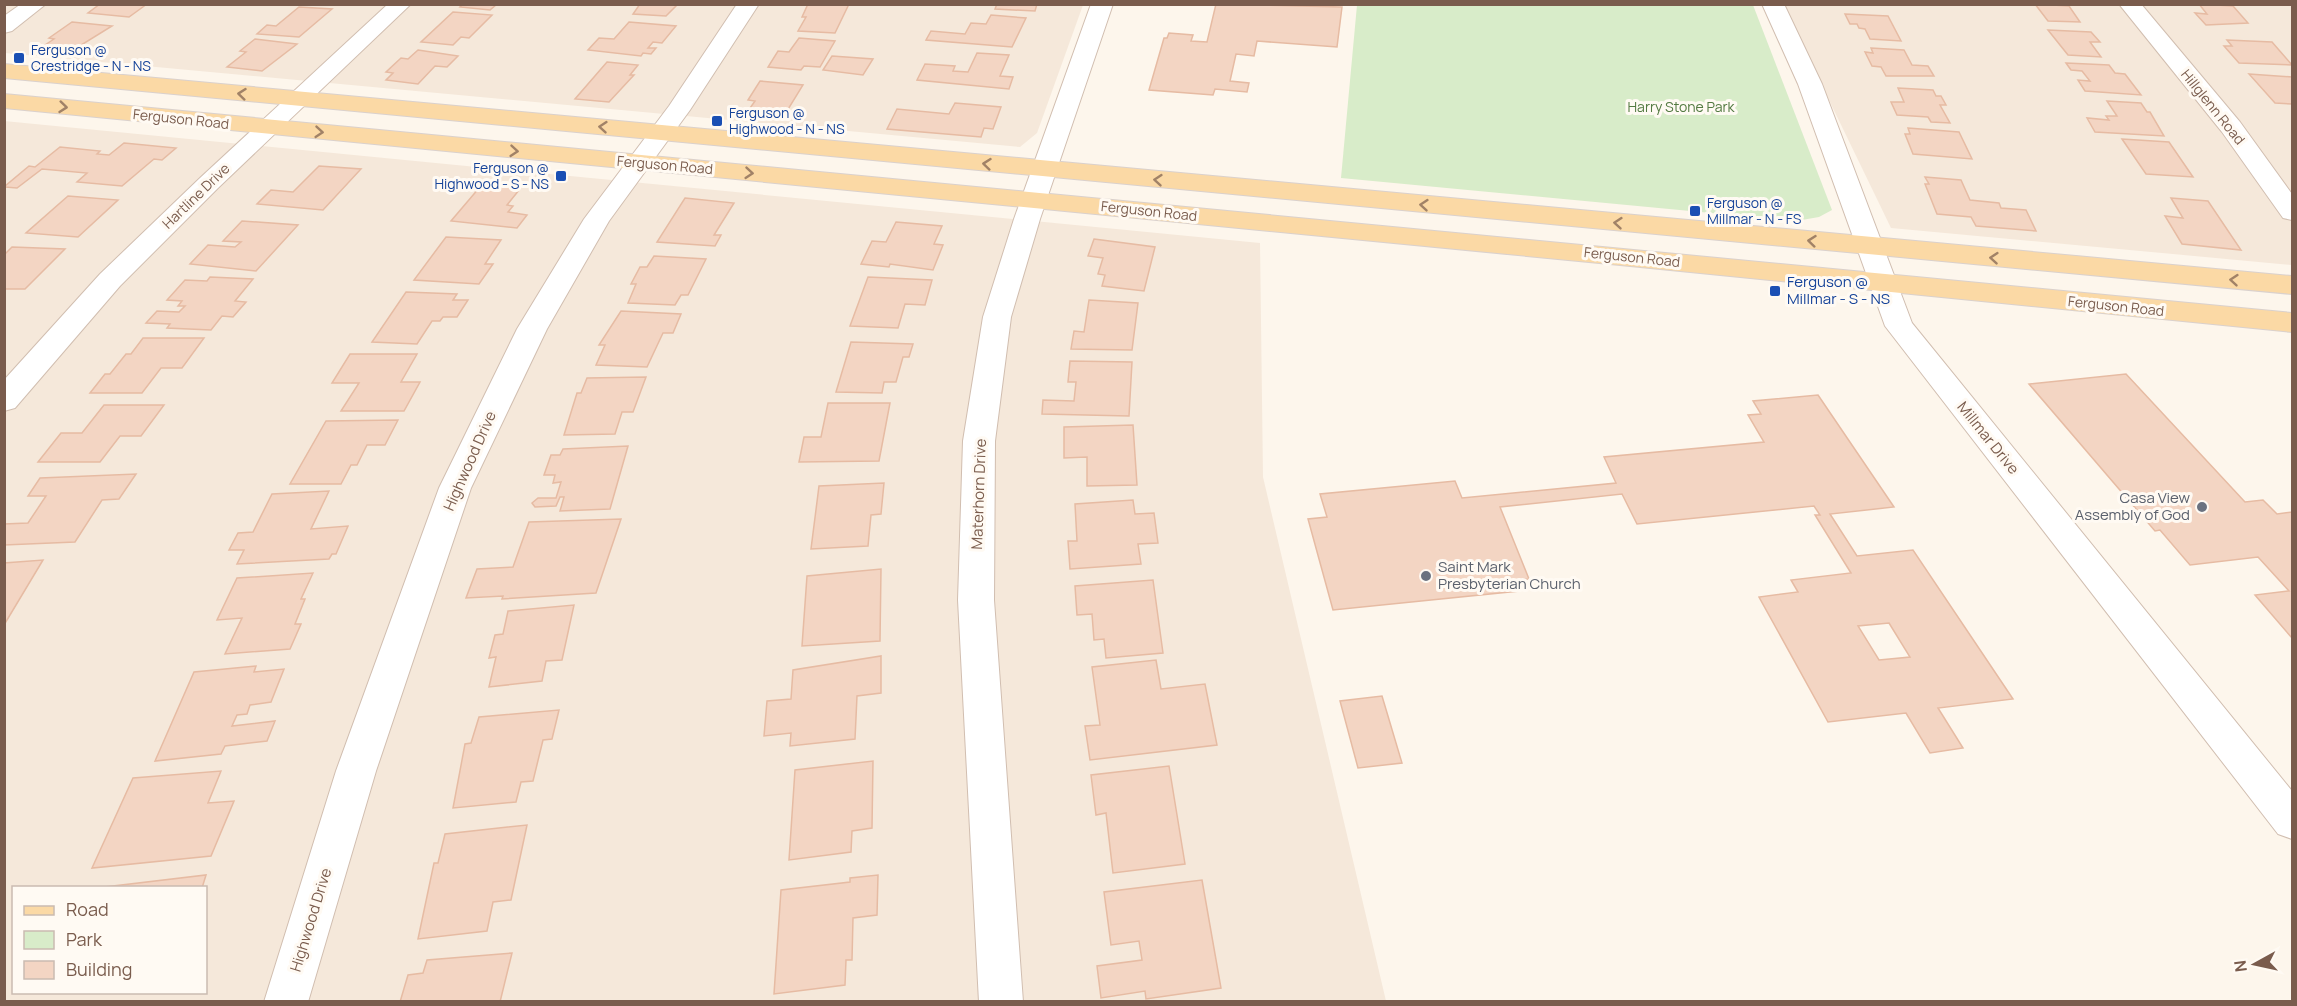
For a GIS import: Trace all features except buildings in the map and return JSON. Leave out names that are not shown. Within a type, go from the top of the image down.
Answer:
[{"type":"main road","name":"Ferguson Road","points":[[4,71],[661,133],[1040,185],[1883,283],[2292,323]]},
{"type":"main road","name":"Ferguson Road","points":[[4,101],[639,163],[1040,185],[1870,248],[2292,285]]},
{"type":"street","points":[[4,26],[36,4]]},
{"type":"street","name":"Hartline Drive","points":[[4,400],[110,280],[401,4]]},
{"type":"street","name":"Highwood Drive","points":[[286,1002],[356,771],[455,488],[532,329],[597,219],[661,133],[748,4]]},
{"type":"street","name":"Materhorn Drive","points":[[1001,1002],[976,600],[979,441],[997,317],[1102,4]]},
{"type":"street","name":"Millmar Drive","points":[[1773,4],[1810,84],[1899,326],[2292,821]]},
{"type":"street","name":"Hillglenn Road","points":[[2129,4],[2231,127],[2292,212]]},
{"type":"shaded area","points":[[4,5],[1083,5],[1037,133],[1020,147],[5,53]]},
{"type":"shaded area","points":[[1783,5],[2292,5],[2292,265],[1891,228]]},
{"type":"shaded area","points":[[4,121],[1260,243],[1263,477],[1386,1001],[5,1001]]},
{"type":"green space","name":"Harry Stone Park","points":[[1357,5],[1753,5],[1832,210],[1819,217],[1796,221],[1341,178]]},
{"type":"place","name":"Ferguson @ Crestridge - N - NS","points":[[19,58]]},
{"type":"place","name":"Ferguson @ Highwood - N - NS","points":[[717,121]]},
{"type":"place","name":"Ferguson @ Highwood - S - NS","points":[[561,176]]},
{"type":"place","name":"Ferguson @ Millmar - N - FS","points":[[1695,211]]},
{"type":"place","name":"Ferguson @ Millmar - S - NS","points":[[1775,291]]},
{"type":"place","name":"Casa View Assembly of God","points":[[2202,507]]},
{"type":"place","name":"Saint Mark Presbyterian Church","points":[[1426,576]]}]
